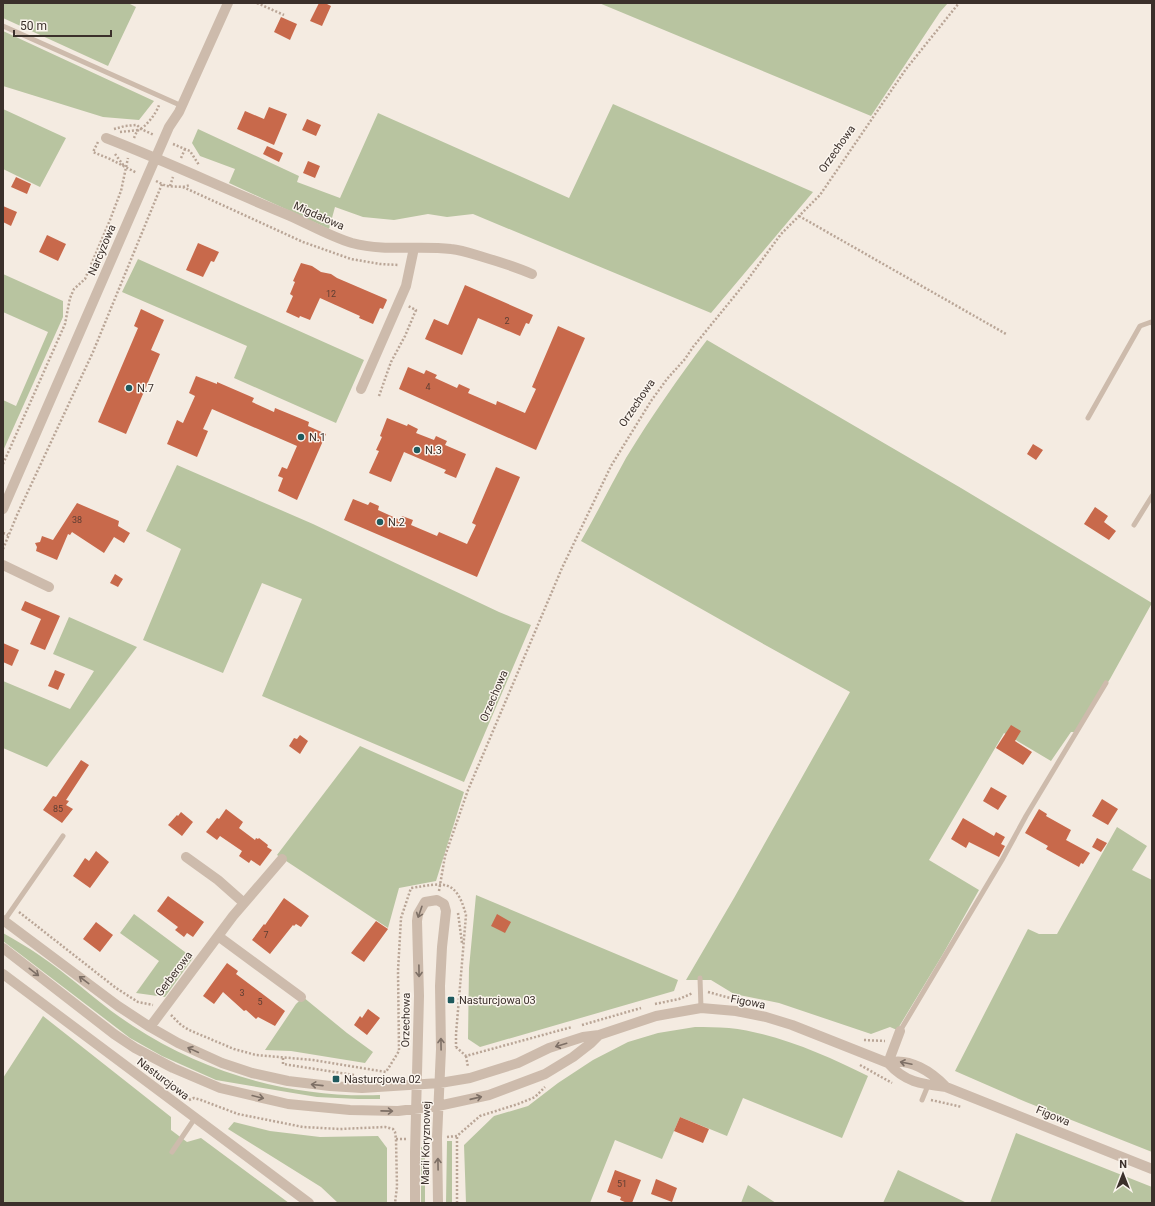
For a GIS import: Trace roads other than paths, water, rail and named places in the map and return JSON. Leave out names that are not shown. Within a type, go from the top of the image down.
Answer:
[{"type":"street","name":"Narcyzowa","points":[[3,509],[163,139],[182,106],[228,3]]},
{"type":"street","name":"Migdałowa","points":[[106,138],[350,242],[385,248],[450,249],[463,251],[532,274]]},
{"type":"street","points":[[361,389],[406,286],[414,248]]},
{"type":"street","points":[[3,565],[49,587]]},
{"type":"street","points":[[186,857],[218,880],[244,903]]},
{"type":"street","name":"Gerberowa","points":[[150,1027],[218,936],[282,859]]},
{"type":"street","name":"Orzechowa","points":[[417,1109],[419,996],[418,914],[425,902],[437,900],[442,902],[446,911],[440,986],[440,1083]]},
{"type":"street","name":"Figowa","points":[[4,921],[118,1006],[178,1044],[222,1063],[252,1073],[288,1081],[323,1086],[362,1088],[440,1083],[470,1078],[518,1063],[549,1048],[598,1035],[656,1016],[701,1008],[736,1011],[779,1021],[888,1063]]},
{"type":"street","points":[[218,936],[300,997]]},
{"type":"street","name":"Figowa","points":[[3,948],[135,1048],[197,1079],[220,1088],[288,1104],[350,1110],[398,1111],[438,1106],[489,1095],[545,1074],[573,1057],[591,1043],[598,1035]]},
{"type":"street","name":"Nasturcjowa","points":[[3,974],[309,1203]]},
{"type":"street","points":[[888,1063],[900,1031]]},
{"type":"street","points":[[888,1063],[899,1062],[913,1064],[932,1075],[946,1087]]},
{"type":"street","points":[[888,1063],[897,1073],[916,1082],[946,1087]]},
{"type":"street","name":"Marii Koryznowej","points":[[438,1203],[437,1138],[440,1083]]},
{"type":"street","name":"Figowa","points":[[946,1087],[1152,1169]]},
{"type":"street","name":"Marii Koryznowej","points":[[415,1203],[417,1109]]},
{"type":"lane","points":[[3,26],[182,106]]},
{"type":"lane","points":[[1088,418],[1140,326],[1150,322],[1152,323]]},
{"type":"lane","points":[[1134,525],[1152,496]]},
{"type":"lane","points":[[900,1031],[1106,683]]},
{"type":"lane","points":[[4,921],[63,836]]},
{"type":"lane","points":[[700,978],[701,1008]]},
{"type":"lane","points":[[923,1099],[932,1075]]},
{"type":"lane","points":[[172,1152],[195,1118]]},
{"type":"place","name":"N.7","points":[[129,388]]},
{"type":"place","name":"N.1","points":[[301,437]]},
{"type":"place","name":"N.3","points":[[417,450]]},
{"type":"place","name":"N.2","points":[[380,522]]},
{"type":"place","name":"Nasturcjowa 03","points":[[451,1000]]},
{"type":"place","name":"Nasturcjowa 02","points":[[336,1079]]}]
